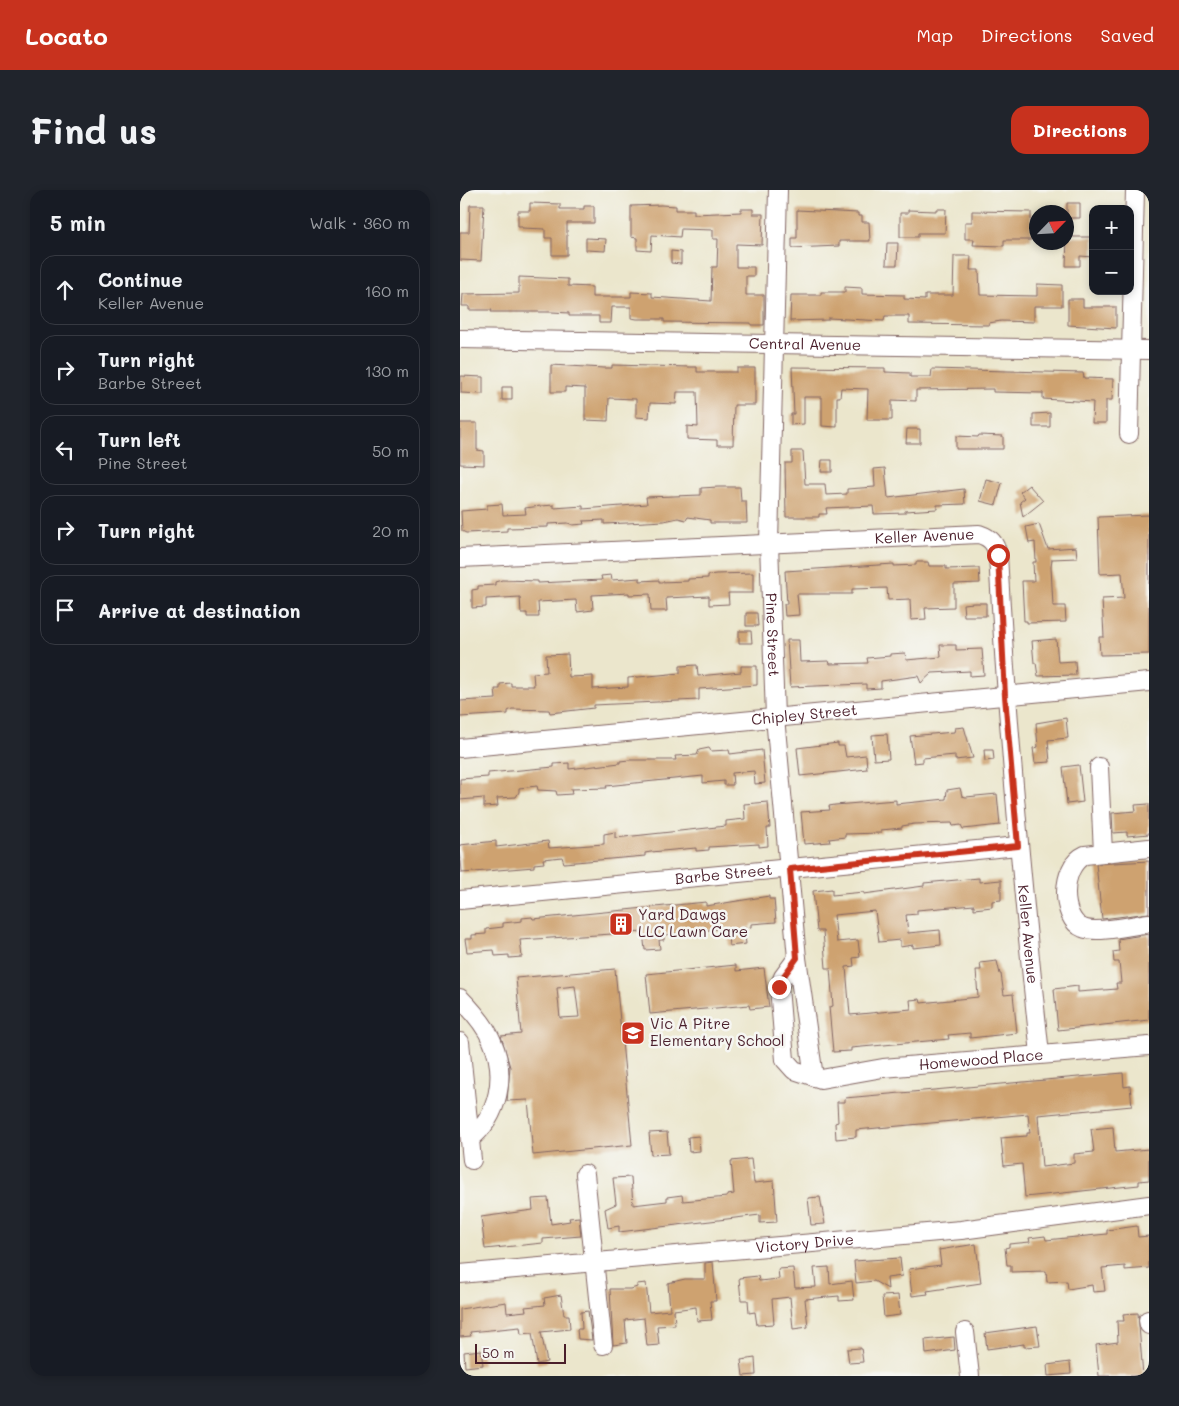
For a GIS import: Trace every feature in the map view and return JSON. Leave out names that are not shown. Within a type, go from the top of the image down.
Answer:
[{"type":"street","name":"Pine Street","points":[[778,190],[769,542],[775,717],[797,958],[814,1077]]},
{"type":"street","points":[[1129,434],[1135,190]]},
{"type":"street","name":"Central Avenue","points":[[460,339],[1149,350]]},
{"type":"street","name":"Keller Avenue","points":[[460,558],[769,542],[979,534],[988,538],[995,544],[998,555],[1005,696],[1018,846],[1040,1054]]},
{"type":"street","name":"Chipley Street","points":[[460,748],[1149,682]]},
{"type":"street","points":[[1099,767],[1103,853]]},
{"type":"street","name":"Barbe Street","points":[[460,900],[1018,846]]},
{"type":"street","points":[[1149,848],[1085,855],[1078,859],[1069,869],[1065,890],[1070,912],[1076,923],[1083,928],[1095,930],[1149,923]]},
{"type":"street","points":[[797,958],[783,977],[779,987],[785,1060],[794,1070],[814,1077]]},
{"type":"street","points":[[460,998],[477,1016],[492,1041],[500,1064],[494,1111],[482,1129],[470,1139]]},
{"type":"street","points":[[460,1042],[472,1160]]},
{"type":"street","name":"Homewood Place","points":[[814,1077],[821,1079],[883,1068],[1149,1046]]},
{"type":"street","points":[[584,1174],[603,1345]]},
{"type":"street","name":"Victory Drive","points":[[460,1274],[961,1230],[1149,1205]]},
{"type":"street","points":[[1148,1320],[1149,1325]]},
{"type":"street","points":[[965,1332],[970,1376]]},
{"type":"building","points":[[530,203],[560,204],[560,209],[584,209],[584,206],[594,206],[594,223],[567,223],[567,255],[552,255],[552,238],[545,238],[545,229],[522,228],[522,226],[518,226],[518,211],[530,211]]},
{"type":"building","points":[[1067,203],[1080,203],[1080,218],[1074,218],[1074,205],[1067,205]]},
{"type":"building","points":[[470,205],[484,205],[481,261],[460,260],[460,232],[469,232]]},
{"type":"building","points":[[631,206],[676,206],[676,210],[694,210],[694,214],[741,212],[741,209],[753,209],[753,214],[763,214],[762,245],[736,244],[736,267],[754,267],[754,276],[746,276],[746,295],[764,295],[764,325],[751,325],[751,323],[664,322],[664,319],[637,319],[631,318],[631,307],[612,307],[611,323],[599,323],[599,316],[569,316],[569,313],[552,312],[491,312],[492,310],[469,310],[469,306],[462,306],[463,294],[519,293],[519,277],[568,279],[568,286],[592,287],[592,297],[631,297],[631,292],[652,293],[652,297],[711,301],[712,267],[717,267],[718,239],[713,239],[713,230],[681,229],[680,237],[652,235],[651,251],[637,250],[637,238],[631,237]]},
{"type":"building","points":[[936,209],[946,209],[945,233],[918,233],[918,237],[900,237],[900,213],[908,213],[908,210],[936,211]]},
{"type":"building","points":[[797,210],[858,213],[858,216],[862,216],[862,222],[869,222],[870,241],[839,241],[839,246],[792,248],[792,238],[797,238]]},
{"type":"building","points":[[972,211],[1029,212],[1029,240],[1004,240],[1004,246],[973,245],[974,239],[965,239],[965,222],[972,222]]},
{"type":"building","points":[[1074,237],[1089,237],[1089,257],[1080,256],[1080,266],[1066,266],[1067,250],[1074,250]]},
{"type":"building","points":[[586,238],[606,239],[605,251],[586,250]]},
{"type":"building","points":[[887,243],[898,243],[897,265],[886,265]]},
{"type":"building","points":[[671,251],[681,252],[681,264],[671,263]]},
{"type":"building","points":[[954,256],[971,256],[970,270],[979,270],[980,295],[1037,296],[1037,284],[1062,285],[1062,306],[1034,306],[1034,322],[1001,321],[989,323],[989,325],[909,324],[909,316],[885,316],[884,321],[828,318],[828,320],[790,321],[791,295],[821,295],[821,292],[845,292],[845,287],[862,288],[862,294],[904,295],[904,299],[925,300],[925,295],[953,295]]},
{"type":"building","points":[[1068,299],[1083,299],[1083,307],[1116,307],[1116,328],[1068,325]]},
{"type":"building","points":[[551,365],[604,368],[612,368],[612,365],[697,367],[697,372],[737,372],[737,368],[755,368],[755,405],[734,405],[733,445],[717,445],[717,440],[687,439],[687,426],[698,427],[697,392],[677,392],[676,404],[650,403],[649,418],[636,417],[636,399],[609,398],[608,421],[585,420],[585,388],[565,387],[565,392],[551,392]]},
{"type":"building","points":[[792,367],[885,368],[885,372],[910,373],[910,377],[931,377],[932,369],[1083,373],[1084,378],[1113,379],[1112,400],[1106,400],[1106,423],[1092,423],[1093,402],[1043,399],[1043,393],[993,392],[993,389],[916,390],[916,401],[892,400],[892,420],[867,420],[868,389],[841,388],[840,397],[837,397],[837,427],[822,426],[822,397],[804,397],[804,424],[791,425],[791,414],[794,414]]},
{"type":"building","points":[[461,376],[483,377],[483,394],[461,393]]},
{"type":"building","points":[[502,387],[512,387],[512,400],[502,400]]},
{"type":"building","points":[[1050,413],[1050,427],[1033,427],[1033,414]]},
{"type":"building","points":[[460,423],[477,423],[477,450],[484,451],[484,465],[460,464]]},
{"type":"building","points":[[907,429],[920,429],[920,443],[906,443]]},
{"type":"building","points":[[979,435],[1003,436],[1003,449],[956,449],[956,436],[978,437]]},
{"type":"building","points":[[792,451],[803,451],[805,484],[825,484],[826,495],[847,494],[847,489],[875,487],[874,469],[885,468],[888,498],[964,489],[965,504],[937,505],[937,509],[905,511],[905,513],[874,514],[873,506],[826,508],[827,514],[819,514],[819,517],[786,517],[785,463],[792,463]]},
{"type":"building","points":[[822,460],[832,460],[832,472],[821,472]]},
{"type":"building","points":[[986,479],[1002,483],[996,505],[980,501]]},
{"type":"building","points":[[1029,485],[1043,501],[1023,517],[1020,502],[1025,498],[1020,492]]},
{"type":"building","points":[[740,487],[741,501],[746,501],[747,523],[710,523],[710,520],[688,517],[686,520],[678,518],[664,521],[604,524],[604,520],[583,521],[584,524],[548,524],[548,527],[507,528],[507,531],[466,533],[462,531],[461,511],[487,509],[487,505],[502,504],[503,515],[526,514],[525,508],[541,506],[554,505],[554,508],[583,506],[583,509],[647,504],[646,497],[701,495],[701,488]]},
{"type":"building","points":[[1149,515],[1149,654],[1100,655],[1099,637],[1104,637],[1102,599],[1124,598],[1122,573],[1100,574],[1098,517]]},
{"type":"building","points":[[1039,524],[1048,549],[1076,547],[1077,558],[1052,559],[1053,606],[1065,606],[1066,622],[1027,623],[1027,621],[1024,621],[1022,581],[1034,581],[1033,562],[1036,562],[1035,542],[1029,543],[1026,527]]},
{"type":"building","points":[[916,562],[928,562],[929,566],[946,566],[946,569],[979,568],[980,583],[954,584],[954,607],[925,608],[926,619],[911,620],[910,599],[888,600],[887,588],[852,589],[852,594],[797,594],[799,615],[785,616],[784,604],[787,604],[785,571],[894,564],[894,566],[916,565]]},
{"type":"building","points":[[753,573],[753,593],[728,593],[729,604],[709,605],[709,596],[666,598],[667,611],[651,611],[650,594],[629,595],[629,593],[592,595],[593,610],[577,612],[576,600],[538,602],[539,617],[527,617],[527,613],[521,613],[520,597],[486,599],[486,607],[472,608],[472,590],[478,589],[478,586],[495,585],[495,582],[502,580],[538,581],[538,583],[602,580],[601,576],[611,575],[612,580],[640,578],[640,581],[659,580],[659,582],[688,581],[688,579],[708,578],[708,575],[716,574]]},
{"type":"building","points":[[986,603],[986,616],[964,616],[963,604]]},
{"type":"building","points":[[746,613],[757,613],[758,626],[746,626]]},
{"type":"building","points":[[739,631],[751,631],[752,643],[739,643]]},
{"type":"building","points":[[1056,639],[1058,662],[1075,661],[1076,675],[1038,676],[1036,663],[1034,663],[1032,641]]},
{"type":"building","points":[[787,640],[799,640],[800,662],[829,661],[830,664],[868,663],[867,658],[905,653],[906,660],[941,657],[940,645],[956,645],[956,650],[982,649],[984,675],[970,676],[970,671],[932,673],[921,683],[918,676],[881,681],[881,688],[866,689],[866,684],[790,687]]},
{"type":"building","points":[[568,654],[569,677],[593,676],[593,689],[628,687],[628,678],[680,673],[680,666],[697,665],[698,676],[741,672],[741,666],[757,666],[757,685],[699,689],[699,700],[594,705],[594,708],[550,713],[549,710],[512,709],[508,711],[508,714],[460,717],[460,701],[496,699],[495,689],[500,689],[500,684],[511,683],[511,686],[534,686],[533,673],[547,672],[546,655]]},
{"type":"building","points":[[1066,718],[1068,738],[1048,740],[1050,762],[1035,763],[1033,748],[1038,747],[1036,723]]},
{"type":"building","points":[[964,727],[973,758],[955,760],[955,755],[923,758],[923,762],[914,763],[910,736],[954,732],[955,728]]},
{"type":"building","points":[[887,734],[889,759],[874,760],[872,735]]},
{"type":"building","points":[[838,743],[838,746],[844,746],[846,757],[866,755],[867,769],[800,776],[797,748]]},
{"type":"building","points":[[709,748],[711,751],[729,750],[730,754],[762,750],[765,783],[755,784],[754,771],[732,773],[733,785],[724,785],[724,781],[703,783],[703,776],[606,786],[607,788],[571,789],[572,794],[557,795],[556,791],[538,790],[537,786],[519,788],[516,797],[497,798],[498,806],[484,807],[484,798],[460,800],[460,779],[488,777],[488,773],[554,767],[554,764],[569,763],[569,769],[620,763],[620,761],[629,760],[676,760],[675,756],[697,755],[699,750]]},
{"type":"building","points":[[984,750],[993,750],[994,760],[985,761]]},
{"type":"building","points":[[1079,765],[1083,802],[1067,804],[1063,767]]},
{"type":"building","points":[[960,788],[962,796],[966,797],[997,794],[1000,825],[963,829],[961,825],[953,826],[952,823],[914,824],[902,826],[902,828],[881,830],[881,833],[845,834],[845,837],[829,839],[830,842],[804,844],[801,812],[830,810],[829,806],[835,805],[896,800],[896,804],[946,799],[947,790]]},
{"type":"building","points":[[768,802],[770,828],[767,828],[768,846],[759,847],[759,844],[709,847],[709,850],[696,851],[696,848],[651,852],[645,853],[645,856],[564,863],[562,857],[543,859],[544,863],[534,864],[534,867],[462,873],[460,845],[496,841],[496,847],[548,841],[549,848],[604,844],[604,834],[615,832],[615,838],[726,826],[726,821],[745,819],[744,804]]},
{"type":"building","points":[[1149,804],[1149,834],[1127,836],[1127,832],[1113,833],[1112,813],[1136,811],[1135,805]]},
{"type":"building","points":[[1149,861],[1149,913],[1102,919],[1096,864]]},
{"type":"building","points":[[979,878],[979,882],[1001,880],[1001,900],[992,901],[992,907],[974,909],[974,905],[917,910],[917,914],[906,915],[908,933],[940,930],[941,945],[913,948],[913,945],[900,947],[900,940],[879,942],[875,911],[834,915],[837,942],[858,940],[860,957],[853,958],[854,966],[846,967],[850,1015],[911,1009],[910,1000],[920,999],[921,1003],[978,997],[976,970],[981,970],[980,963],[997,961],[1004,995],[1013,994],[1017,1033],[970,1038],[970,1033],[948,1035],[949,1039],[851,1048],[851,1051],[833,1052],[829,1007],[833,1006],[830,968],[826,968],[823,931],[817,931],[813,891],[832,889],[832,895],[864,892],[864,894],[924,886],[924,883]]},
{"type":"building","points":[[769,896],[769,899],[774,899],[776,922],[751,924],[751,927],[744,928],[746,944],[729,946],[727,928],[664,935],[664,940],[659,940],[660,949],[645,950],[643,932],[520,940],[522,957],[509,958],[509,955],[495,956],[494,950],[467,952],[465,939],[472,939],[472,935],[486,934],[486,929],[503,927],[503,923],[522,921],[522,918],[532,917],[533,919],[706,902],[706,906]]},
{"type":"building","points":[[1149,934],[1149,1020],[1058,1030],[1054,989],[1078,986],[1078,992],[1117,989],[1116,983],[1121,983],[1119,962],[1114,962],[1113,952],[1119,951],[1118,939]]},
{"type":"building","points":[[736,965],[736,971],[764,968],[769,1007],[750,1009],[749,1005],[650,1014],[646,974]]},
{"type":"building","points":[[615,969],[632,1145],[533,1155],[528,1100],[507,1101],[510,1067],[501,1036],[521,1034],[516,978]],"holes":[[[575,986],[579,1017],[560,1018],[557,988]]]},
{"type":"building","points":[[1123,1073],[1124,1087],[1130,1086],[1132,1106],[1038,1115],[1042,1167],[1074,1163],[1074,1154],[1094,1152],[1091,1129],[1113,1127],[1115,1152],[1149,1149],[1149,1180],[1139,1181],[1139,1185],[1025,1197],[1022,1164],[1004,1166],[1001,1138],[1027,1136],[1027,1133],[1030,1133],[1028,1114],[856,1130],[856,1137],[836,1139],[835,1123],[838,1122],[837,1102],[845,1102],[845,1098]]},
{"type":"building","points":[[667,1132],[669,1154],[651,1155],[649,1133]]},
{"type":"building","points":[[699,1136],[700,1151],[689,1152],[688,1137]]},
{"type":"building","points":[[751,1159],[754,1183],[774,1181],[777,1222],[760,1223],[760,1215],[619,1232],[619,1226],[608,1228],[605,1209],[616,1204],[613,1178],[631,1177],[633,1205],[667,1201],[667,1197],[682,1195],[683,1201],[727,1197],[727,1195],[734,1194],[731,1161]]},
{"type":"building","points":[[820,1197],[825,1224],[811,1225],[808,1198]]},
{"type":"building","points":[[548,1198],[551,1224],[570,1221],[569,1218],[579,1217],[581,1236],[543,1239],[543,1243],[485,1249],[481,1217],[533,1210],[532,1199]]},
{"type":"building","points":[[1137,1226],[1138,1237],[1149,1236],[1149,1268],[1125,1270],[1125,1266],[1102,1268],[1105,1291],[1093,1292],[1092,1285],[1068,1289],[1067,1281],[1047,1282],[1046,1271],[1011,1272],[1011,1265],[1007,1265],[1005,1248],[1009,1247],[1009,1244],[1030,1242],[1029,1238],[1045,1236],[1046,1240],[1107,1234],[1107,1230]]},
{"type":"building","points":[[976,1244],[981,1283],[927,1291],[928,1294],[912,1296],[909,1269],[941,1265],[939,1250]]},
{"type":"building","points":[[900,1258],[902,1276],[887,1278],[888,1289],[874,1281],[856,1283],[854,1261]]},
{"type":"building","points":[[713,1262],[716,1301],[710,1301],[712,1320],[697,1321],[696,1307],[674,1310],[675,1325],[657,1326],[659,1345],[647,1346],[644,1318],[625,1320],[627,1343],[613,1345],[610,1289],[631,1289],[637,1287],[637,1284],[646,1283],[649,1312],[670,1310],[668,1283],[685,1279],[705,1279],[705,1263]]},
{"type":"building","points":[[829,1267],[830,1284],[852,1281],[854,1300],[839,1301],[839,1296],[805,1299],[808,1327],[793,1329],[790,1297],[772,1299],[774,1324],[757,1325],[755,1312],[749,1313],[748,1300],[741,1300],[739,1278],[758,1276],[759,1281],[779,1279],[778,1269],[793,1268],[795,1288],[816,1287],[814,1268]]},
{"type":"building","points":[[561,1295],[564,1315],[569,1315],[570,1329],[541,1332],[547,1362],[537,1364],[532,1333],[521,1334],[520,1327],[470,1332],[471,1336],[460,1337],[460,1309],[506,1302],[507,1313],[526,1311],[525,1307],[545,1305],[544,1298]]},
{"type":"building","points":[[898,1295],[900,1315],[884,1317],[882,1296]]},
{"type":"building","points":[[588,1311],[592,1340],[578,1339],[577,1329],[582,1329],[581,1312]]},
{"type":"building","points":[[1138,1313],[1143,1376],[1099,1376],[1096,1345],[1118,1342],[1117,1321],[1124,1321],[1123,1314]]},
{"type":"building","points":[[1037,1326],[1040,1346],[1024,1347],[1024,1344],[987,1349],[985,1333]]},
{"type":"building","points":[[954,1337],[955,1350],[926,1354],[925,1340]]},
{"type":"building","points":[[861,1348],[863,1362],[849,1363],[847,1349]]},
{"type":"building","points":[[481,1350],[483,1365],[465,1367],[464,1352]]},
{"type":"building","points":[[755,1358],[756,1375],[743,1376],[741,1360]]},
{"type":"building","points":[[1070,1362],[1071,1374],[1048,1376],[1047,1365]]},
{"type":"place","name":"Yard Dawgs LLC Lawn Care","points":[[621,924]]},
{"type":"place","name":"Vic A Pitre Elementary School","points":[[633,1033]]},
{"type":"route","points":[[779,987],[783,977],[797,958],[790,869],[1018,846],[1005,696],[998,555]]}]
